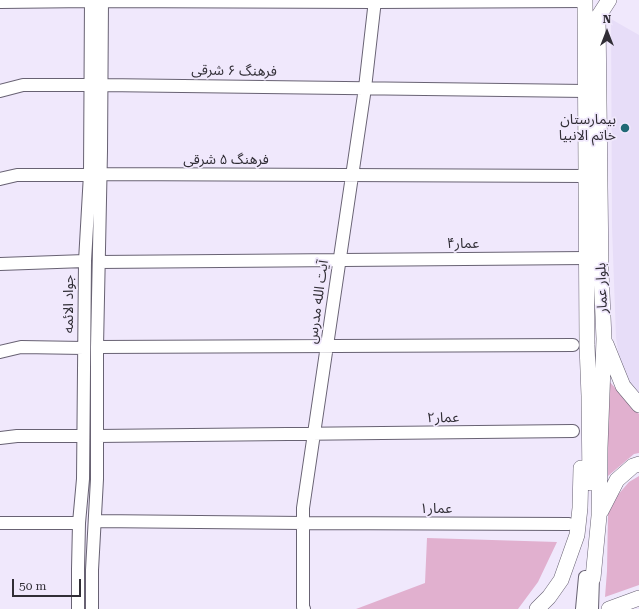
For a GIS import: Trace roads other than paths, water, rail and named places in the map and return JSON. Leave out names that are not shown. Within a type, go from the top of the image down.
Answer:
[{"type":"main road","name":"بلوار عمار","points":[[585,0],[586,176],[601,271],[604,339],[599,516],[589,578]]},
{"type":"main road","name":"بلوار عمار","points":[[589,578],[590,515],[587,258],[594,221],[598,17],[609,0]]},
{"type":"main road","points":[[604,339],[623,386],[639,406]]},
{"type":"main road","points":[[537,609],[549,597],[561,580],[577,534],[580,508],[581,430],[589,396]]},
{"type":"main road","points":[[599,516],[617,480],[633,466],[639,464]]},
{"type":"main road","points":[[609,609],[639,598]]},
{"type":"street","points":[[0,2],[97,0],[585,0]]},
{"type":"street","name":"جواد الائمه","points":[[92,609],[92,570],[97,479],[97,347],[99,262],[95,174],[97,0]]},
{"type":"street","name":"آیت الله مدرس","points":[[299,608],[303,508],[365,88],[375,1]]},
{"type":"street","name":"فرهنگ ۶ شرقی","points":[[0,91],[23,85],[586,91]]},
{"type":"street","name":"جواد الائمه","points":[[78,609],[79,523],[83,479],[85,261],[95,174]]},
{"type":"street","name":"فرهنگ ۵ شرقی","points":[[0,178],[17,175],[95,174],[586,176]]},
{"type":"street","name":"عمار۴","points":[[99,262],[587,258]]},
{"type":"street","points":[[0,264],[85,261]]},
{"type":"street","points":[[97,347],[573,345]]},
{"type":"street","points":[[0,352],[21,347],[84,348]]},
{"type":"street","name":"عمار۲","points":[[97,436],[573,431]]},
{"type":"street","points":[[0,438],[17,436],[83,436]]},
{"type":"street","name":"عمار۱","points":[[94,522],[569,524]]},
{"type":"street","points":[[0,523],[79,523]]},
{"type":"street","points":[[582,609],[589,578]]},
{"type":"street","points":[[589,578],[592,609]]},
{"type":"place","name":"بیمارستان خاتم الانبیا","points":[[625,128]]}]
